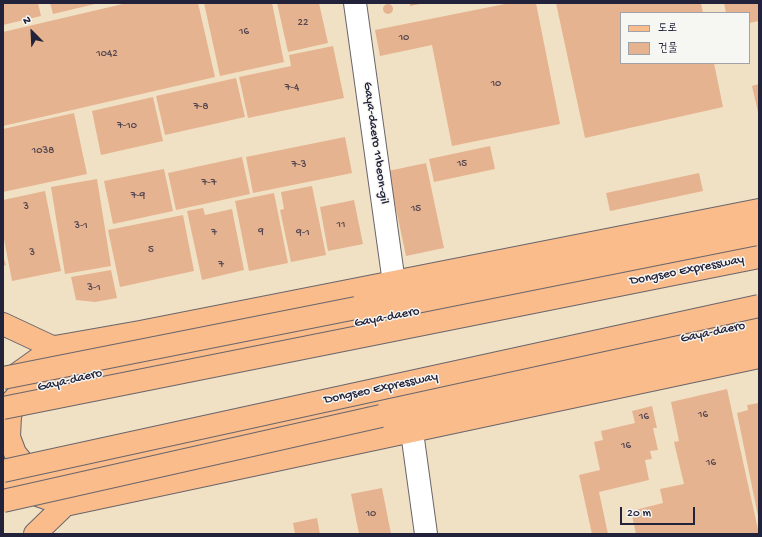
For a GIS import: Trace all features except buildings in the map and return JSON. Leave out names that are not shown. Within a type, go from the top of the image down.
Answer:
[{"type":"main road","points":[[3,324],[55,347],[394,283],[759,210]]},
{"type":"main road","points":[[3,378],[759,227]]},
{"type":"main road","name":"Gaya-daero","points":[[7,400],[45,384],[240,347],[759,244]]},
{"type":"main road","name":"Dongseo Expressway","points":[[7,400],[759,257]]},
{"type":"main road","name":"Dongseo Expressway","points":[[5,488],[759,306]]},
{"type":"main road","name":"Gaya-daero","points":[[5,488],[58,478],[246,433],[759,323]]},
{"type":"main road","points":[[5,488],[381,416],[759,338]]},
{"type":"main road","points":[[55,347],[7,400],[10,416],[10,437],[15,453],[31,472],[58,478]]},
{"type":"main road","points":[[5,488],[65,505],[759,357]]},
{"type":"main road","points":[[35,534],[65,505]]},
{"type":"street","name":"Gaya-daero 11beon-gil","points":[[355,3],[394,283]]},
{"type":"street","points":[[412,432],[426,534]]}]
